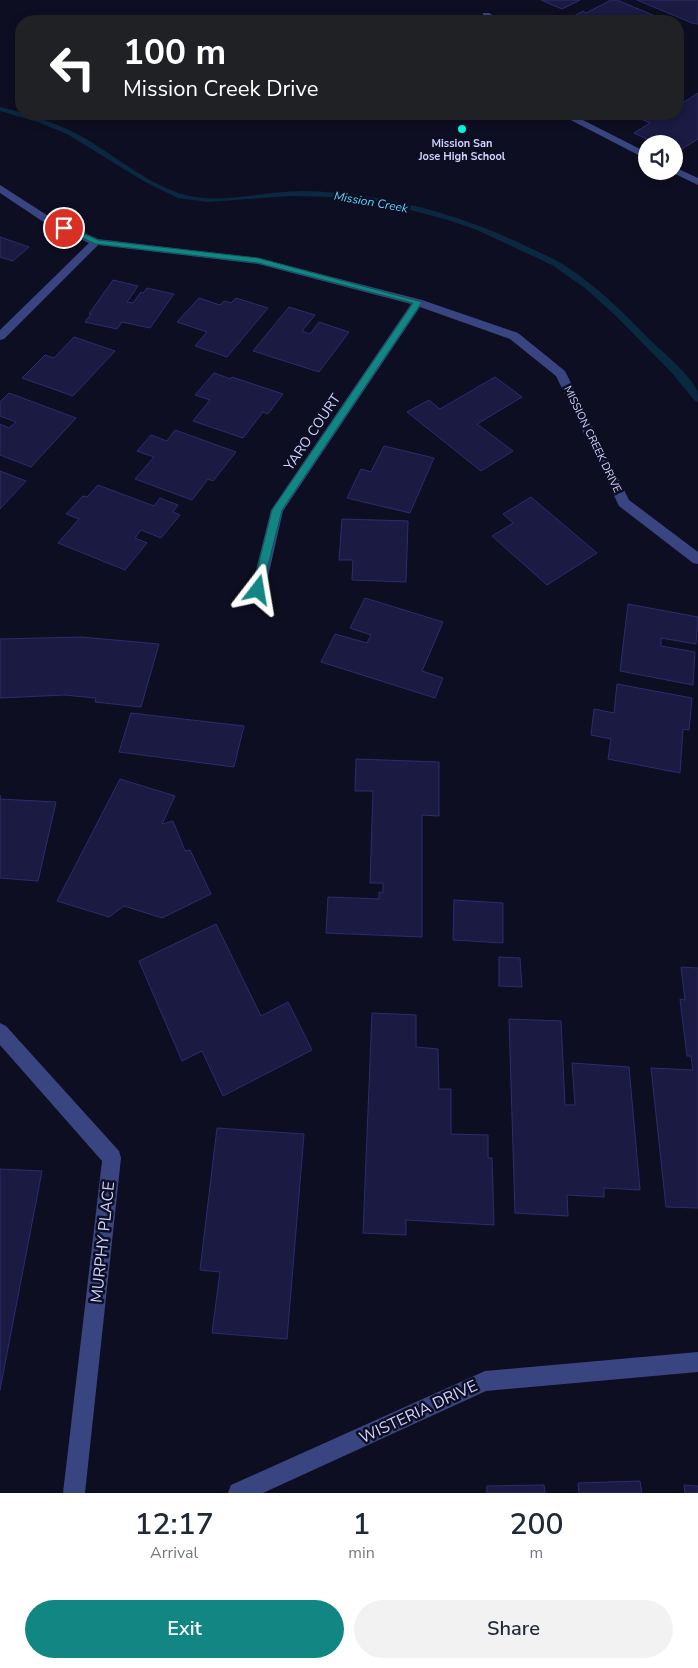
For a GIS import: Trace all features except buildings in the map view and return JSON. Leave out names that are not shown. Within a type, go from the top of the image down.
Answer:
[{"type":"street","points":[[576,120],[638,152]]},
{"type":"street","points":[[683,174],[698,182]]},
{"type":"street","name":"MISSION CREEK DRIVE","points":[[0,188],[49,220],[96,242],[258,260],[418,302],[514,336],[561,374],[624,503],[698,559]]},
{"type":"street","points":[[0,336],[96,242]]},
{"type":"street","name":"YARO COURT","points":[[258,590],[277,510],[418,302]]},
{"type":"street","name":"MURPHY PLACE","points":[[0,1032],[112,1158],[74,1493]]},
{"type":"street","name":"WISTERIA DRIVE","points":[[239,1493],[485,1381],[698,1362]]},
{"type":"waterway","name":"Mission Creek","points":[[0,109],[15,113]]},
{"type":"waterway","name":"Mission Creek","points":[[40,120],[70,133],[132,172],[181,196],[194,199],[224,200],[289,193],[333,194],[392,203],[451,218],[479,228],[554,263],[588,286],[619,314],[674,370],[698,399]]},
{"type":"place","name":"Mission San Jose High School","points":[[462,129]]},
{"type":"route","points":[[64,228],[96,242],[258,260],[418,302],[277,510],[258,590]]}]
